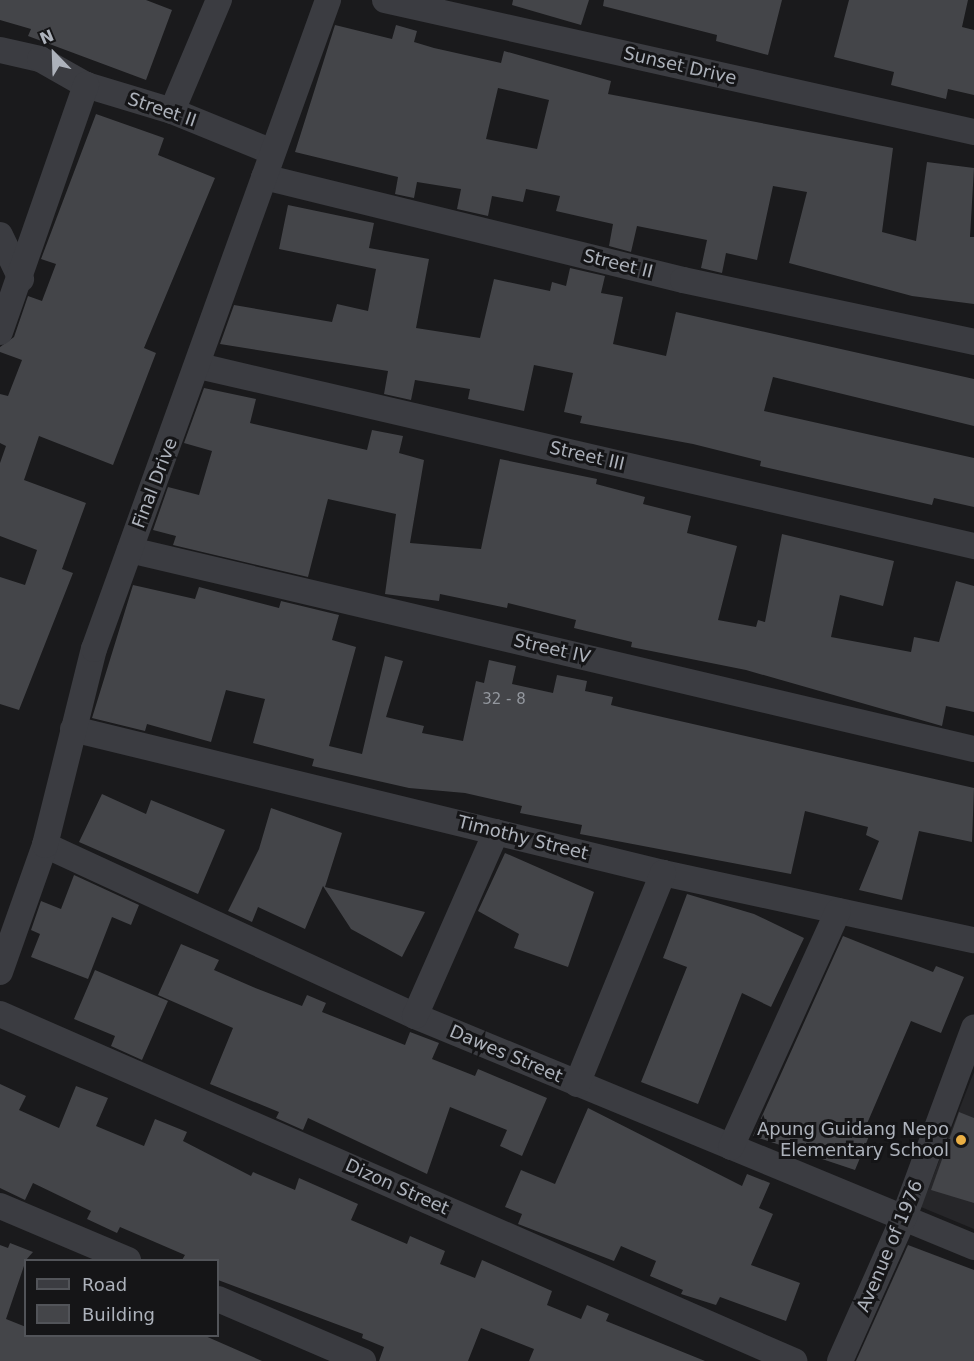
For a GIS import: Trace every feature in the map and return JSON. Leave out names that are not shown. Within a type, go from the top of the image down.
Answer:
[{"type":"street","points":[[172,111],[219,0]]},
{"type":"street","name":"Final Drive","points":[[0,972],[45,845],[73,729],[130,550],[200,366],[264,177],[270,151],[328,0]]},
{"type":"street","name":"Sunset Drive","points":[[385,0],[437,6],[974,132]]},
{"type":"street","name":"Street II","points":[[0,50],[40,59],[86,86],[172,111],[270,151]]},
{"type":"street","points":[[0,333],[21,279],[86,86]]},
{"type":"street","name":"Street II","points":[[264,177],[683,280],[974,342]]},
{"type":"street","points":[[0,235],[21,279]]},
{"type":"street","name":"Street III","points":[[200,366],[974,546]]},
{"type":"street","name":"Street IV","points":[[130,550],[974,749]]},
{"type":"street","name":"Timothy Street","points":[[73,729],[663,873],[974,940]]},
{"type":"street","points":[[415,1016],[496,832]]},
{"type":"street","name":"Dawes Street","points":[[45,845],[415,1016],[974,1247]]},
{"type":"street","points":[[577,1084],[663,873]]},
{"type":"street","points":[[731,1147],[838,911]]},
{"type":"street","name":"Dizon Street","points":[[0,1014],[794,1361]]},
{"type":"street","name":"Avenue of 1976","points":[[840,1361],[904,1217],[974,1028]]},
{"type":"street","points":[[0,1206],[126,1259]]},
{"type":"street","points":[[219,1299],[363,1361]]},
{"type":"shaded area","name":"Apung Guidang Nepo Elementary School","points":[[974,1072],[974,1229],[921,1207]]},
{"type":"building","points":[[0,0],[146,0],[172,10],[146,80],[28,36],[31,29],[0,20]]},
{"type":"building","points":[[513,0],[589,0],[581,25],[512,5]]},
{"type":"building","points":[[604,0],[782,0],[768,55],[716,41],[717,35],[603,6]]},
{"type":"building","points":[[849,0],[968,0],[962,27],[974,30],[974,95],[948,89],[946,99],[891,85],[894,72],[834,57]]},
{"type":"building","points":[[335,25],[392,39],[396,25],[417,31],[414,42],[434,48],[501,63],[504,51],[611,81],[608,94],[893,148],[882,232],[916,241],[927,162],[974,168],[970,237],[974,237],[974,304],[912,296],[789,263],[807,192],[773,186],[757,260],[726,253],[722,273],[701,268],[707,240],[637,226],[631,252],[609,246],[613,224],[556,211],[560,196],[526,189],[523,202],[492,196],[488,216],[457,209],[461,189],[417,182],[414,198],[395,194],[398,177],[295,152]],"holes":[[[498,88],[549,100],[537,149],[486,139]]]},
{"type":"building","points":[[96,114],[164,138],[158,155],[215,178],[144,348],[156,353],[113,465],[39,436],[24,480],[86,503],[62,569],[73,573],[19,710],[0,704],[0,577],[25,585],[37,550],[0,536],[0,463],[6,446],[0,443],[0,394],[8,396],[22,360],[0,352],[0,347],[14,337],[28,296],[42,301],[56,264],[41,259]]},
{"type":"building","points":[[288,205],[374,223],[369,248],[429,259],[416,328],[480,338],[494,279],[550,291],[552,282],[566,286],[570,268],[605,276],[601,293],[623,297],[613,344],[666,356],[676,312],[974,379],[974,426],[773,377],[764,411],[974,458],[974,507],[934,498],[932,505],[760,466],[761,461],[693,444],[580,423],[582,416],[564,412],[573,373],[534,365],[524,411],[468,399],[470,389],[415,380],[411,400],[384,394],[388,371],[220,344],[234,305],[332,322],[337,304],[368,311],[376,269],[279,249]]},
{"type":"building","points":[[204,388],[256,399],[250,423],[367,450],[372,430],[403,436],[399,453],[424,460],[410,543],[481,549],[500,459],[597,479],[596,484],[645,497],[643,504],[691,516],[687,533],[737,546],[718,620],[756,627],[758,620],[765,622],[782,534],[894,561],[883,606],[840,595],[831,637],[911,652],[914,637],[939,642],[956,581],[974,586],[974,712],[946,706],[942,726],[746,670],[631,647],[632,642],[574,628],[576,620],[508,603],[507,608],[440,594],[439,601],[385,594],[396,514],[328,499],[308,577],[173,545],[176,536],[153,530],[168,487],[199,495],[212,451],[184,443]]},
{"type":"building","points":[[133,585],[195,599],[199,587],[279,608],[281,601],[339,615],[332,640],[356,647],[329,746],[362,754],[385,656],[403,661],[386,717],[424,726],[422,733],[463,741],[476,681],[484,683],[489,660],[516,666],[512,684],[553,693],[557,675],[587,681],[585,691],[613,697],[611,705],[974,788],[972,842],[919,831],[902,900],[859,890],[879,841],[866,835],[868,827],[805,811],[791,874],[580,834],[582,825],[520,813],[522,806],[465,793],[409,788],[312,766],[314,759],[253,743],[265,699],[226,690],[211,742],[147,724],[145,731],[92,718]]},
{"type":"building","points":[[102,794],[146,814],[151,800],[225,830],[198,894],[79,842]]},
{"type":"building","points":[[271,808],[342,833],[325,887],[425,912],[402,957],[351,929],[323,886],[305,929],[258,907],[252,922],[228,911],[259,849]]},
{"type":"building","points":[[505,853],[594,892],[568,967],[514,948],[519,934],[478,911]]},
{"type":"building","points":[[74,875],[139,905],[131,925],[112,917],[88,979],[31,957],[40,934],[31,930],[41,901],[61,909]]},
{"type":"building","points":[[687,894],[754,914],[804,938],[771,1007],[742,993],[698,1104],[641,1082],[687,967],[663,958]]},
{"type":"building","points":[[843,936],[933,972],[936,966],[964,977],[941,1033],[911,1021],[866,1126],[872,1129],[855,1170],[753,1136]]},
{"type":"building","points":[[181,944],[219,960],[214,970],[253,987],[302,1006],[307,995],[326,1003],[322,1012],[405,1045],[410,1032],[439,1043],[432,1059],[475,1076],[478,1069],[547,1098],[522,1156],[500,1146],[507,1130],[450,1107],[427,1174],[308,1118],[303,1130],[276,1118],[279,1112],[210,1084],[233,1028],[158,995]]},
{"type":"building","points":[[95,970],[168,1001],[142,1060],[111,1046],[115,1036],[74,1019]]},
{"type":"building","points":[[0,1084],[26,1096],[19,1110],[59,1128],[76,1086],[108,1098],[96,1126],[144,1146],[155,1119],[187,1132],[183,1141],[251,1176],[253,1172],[295,1190],[299,1178],[358,1204],[351,1220],[407,1244],[410,1236],[445,1251],[440,1264],[475,1278],[482,1260],[552,1291],[547,1305],[581,1319],[587,1305],[609,1314],[606,1321],[705,1361],[529,1361],[534,1349],[481,1328],[468,1361],[379,1361],[384,1347],[362,1338],[363,1334],[219,1280],[219,1259],[183,1259],[185,1255],[120,1227],[117,1233],[87,1219],[91,1211],[33,1183],[25,1200],[0,1188]]},
{"type":"building","points":[[588,1108],[742,1186],[747,1174],[770,1183],[759,1208],[773,1214],[751,1265],[800,1283],[786,1321],[720,1297],[716,1305],[681,1294],[683,1290],[650,1276],[656,1261],[621,1246],[614,1261],[518,1224],[522,1214],[505,1207],[521,1170],[555,1184]]},
{"type":"building","name":"Apung Guidang Nepo Elementary School","points":[[959,1112],[974,1118],[974,1203],[931,1190]]},
{"type":"building","points":[[10,1243],[33,1252],[24,1259],[24,1266],[6,1319],[24,1326],[24,1337],[208,1337],[262,1361],[0,1361],[0,1245],[8,1248]]},
{"type":"building","points":[[908,1245],[974,1270],[974,1361],[856,1361]]},
{"type":"place","name":"Apung Guidang Nepo Elementary School","points":[[961,1140]]}]
